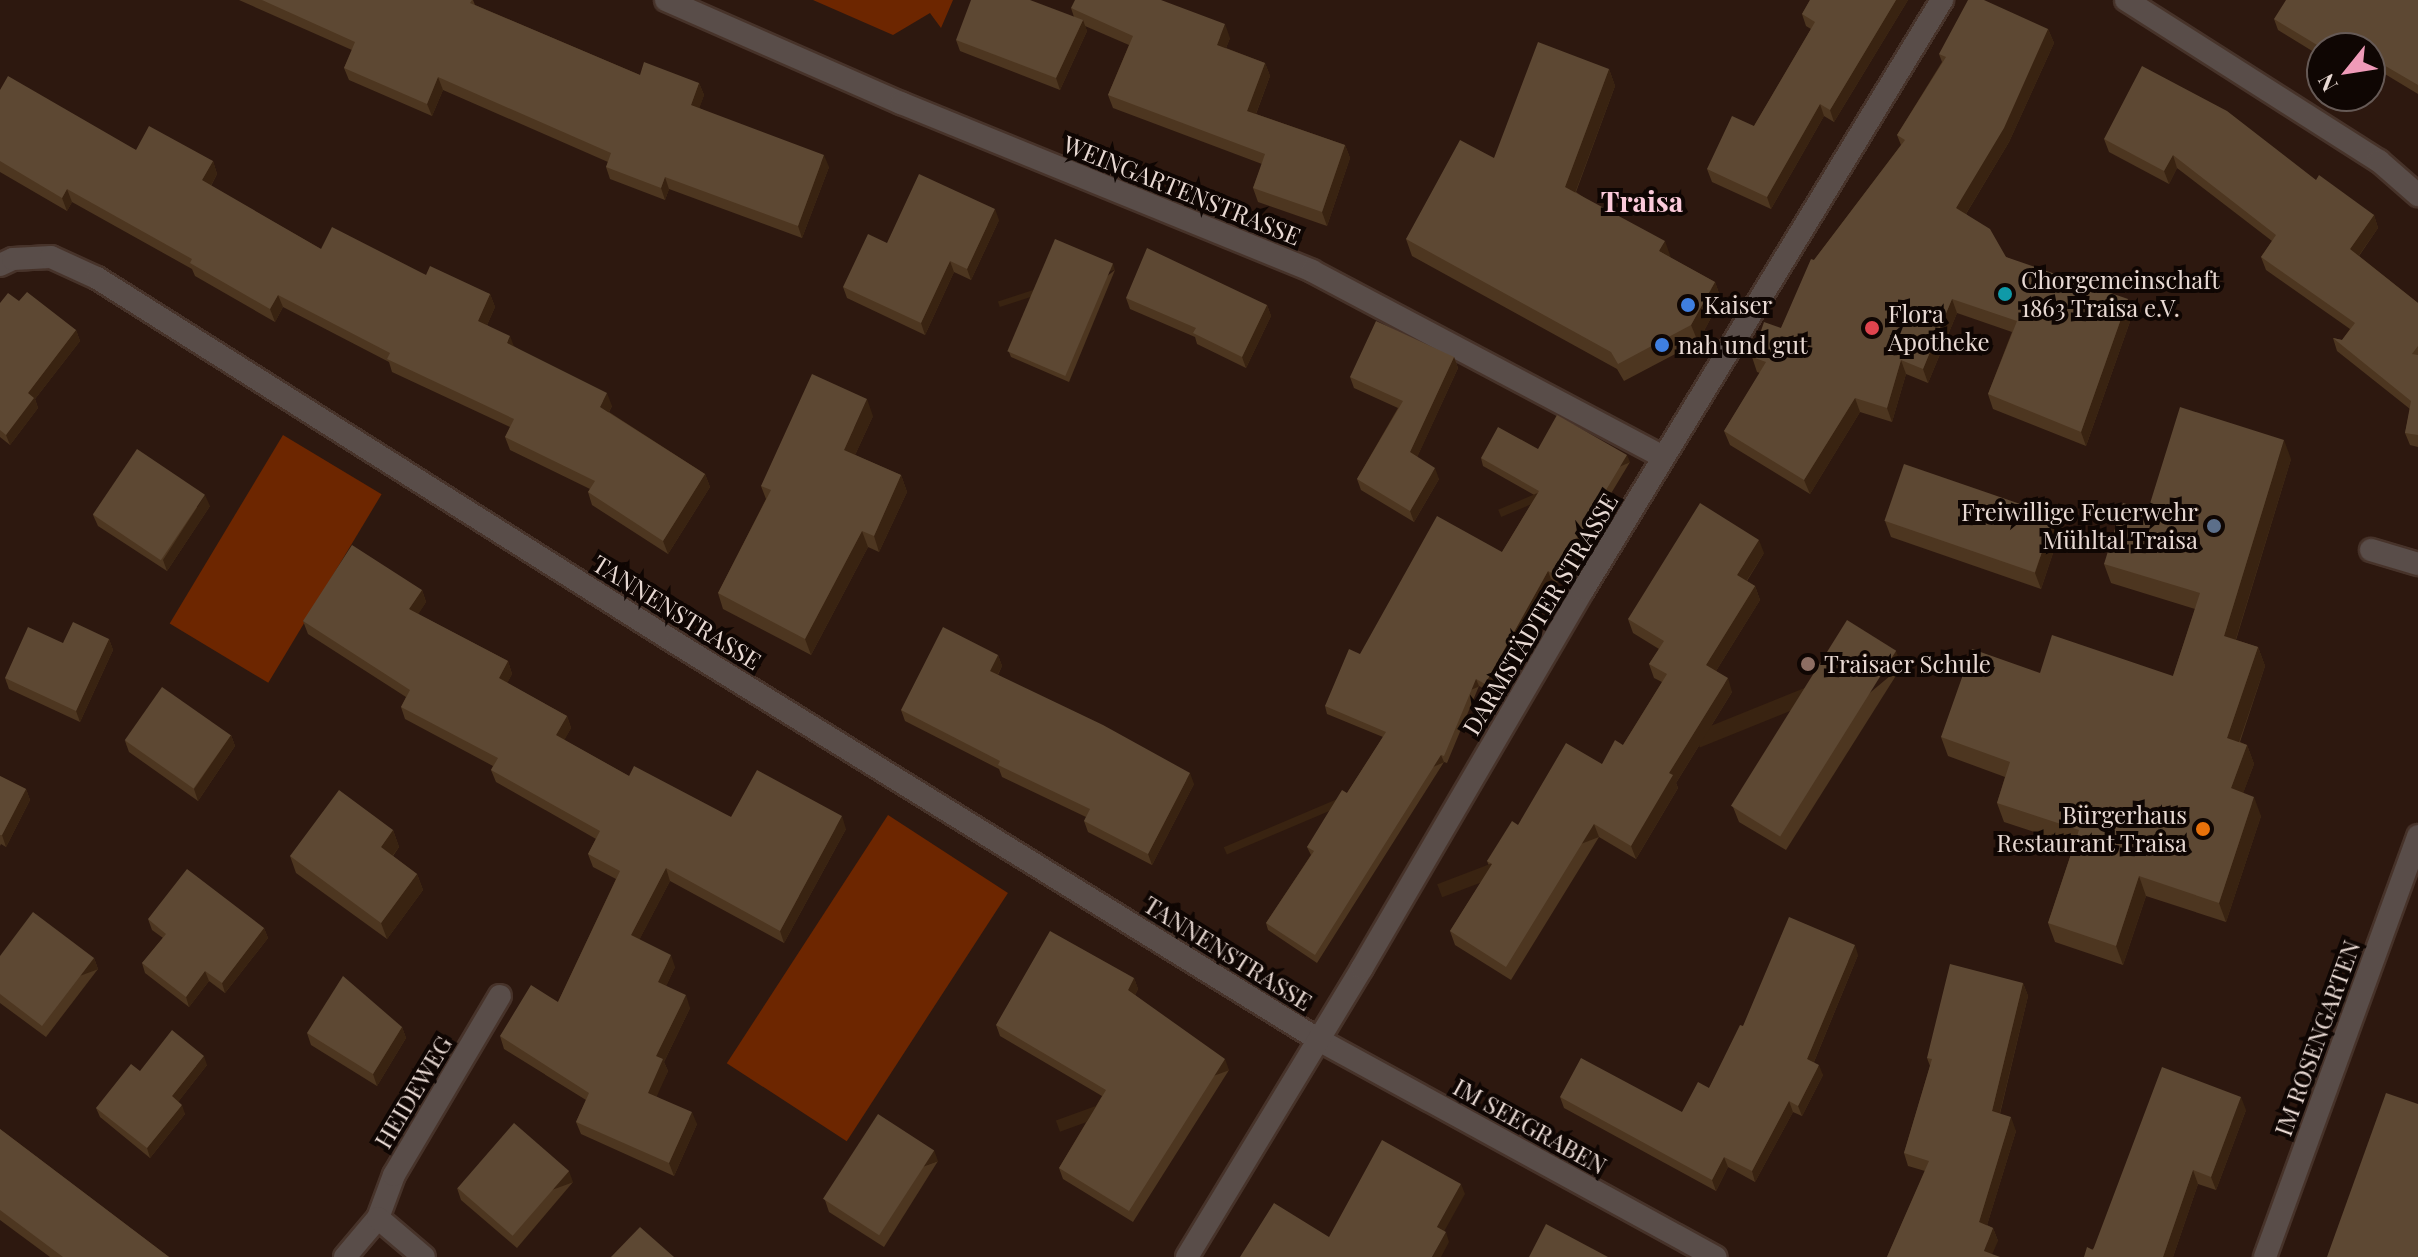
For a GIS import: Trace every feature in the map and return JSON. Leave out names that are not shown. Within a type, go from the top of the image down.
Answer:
[{"type":"street","name":"WEINGARTENSTRASSE","points":[[666,0],[901,103],[1312,271],[1663,457]]},
{"type":"street","name":"DARMSTÄDTER STRASSE","points":[[1187,1257],[1319,1040],[1663,457],[1942,0]]},
{"type":"street","points":[[2126,0],[2379,161],[2418,195]]},
{"type":"street","name":"TANNENSTRASSE","points":[[0,265],[13,259],[51,257],[97,278],[663,634],[1319,1040]]},
{"type":"street","points":[[2371,550],[2418,564]]},
{"type":"street","name":"IM ROSENGARTEN","points":[[2266,1257],[2418,836]]},
{"type":"street","name":"HEIDEWEG","points":[[345,1257],[378,1218],[394,1175],[500,996]]},
{"type":"street","name":"IM SEEGRABEN","points":[[1319,1040],[1715,1257]]},
{"type":"street","points":[[378,1218],[424,1257]]},
{"type":"shaded area","points":[[813,0],[953,0],[941,28],[930,13],[893,35]]},
{"type":"shaded area","points":[[283,435],[382,494],[268,683],[170,624]]},
{"type":"shaded area","points":[[888,815],[1008,893],[847,1141],[727,1063]]},
{"type":"building","points":[[262,0],[472,0],[470,3],[640,75],[644,62],[699,83],[691,105],[824,155],[798,226],[665,177],[661,188],[606,167],[611,153],[438,77],[427,104],[344,68],[355,42]]},
{"type":"building","points":[[971,0],[1030,0],[1083,20],[1056,78],[956,40]]},
{"type":"building","points":[[1075,0],[1161,0],[1225,24],[1217,45],[1265,63],[1247,111],[1345,145],[1322,212],[1253,188],[1265,154],[1108,95],[1133,36],[1071,8]]},
{"type":"building","points":[[1810,0],[1896,0],[1830,110],[1820,104],[1767,197],[1707,169],[1732,116],[1754,126],[1815,22],[1802,14]]},
{"type":"building","points":[[1968,0],[1984,0],[2048,29],[2004,128],[1956,208],[1990,229],[2006,257],[2128,299],[2081,432],[1988,394],[2017,321],[1952,299],[1923,369],[1901,360],[1887,408],[1855,398],[1804,480],[1724,431],[1766,362],[1752,357],[1764,322],[1781,328],[1811,259],[1814,260],[1905,140],[1897,135],[1946,57],[1939,54]]},
{"type":"building","points":[[2286,0],[2418,0],[2418,85],[2386,66],[2386,32],[2306,32],[2306,38],[2274,19]]},
{"type":"building","points":[[1538,42],[1609,69],[1565,187],[1665,241],[1659,251],[1715,282],[1691,325],[1618,364],[1611,352],[1406,239],[1460,140],[1494,158]]},
{"type":"building","points":[[2142,66],[2227,111],[2316,180],[2319,175],[2374,215],[2350,249],[2418,303],[2418,346],[2412,354],[2418,355],[2418,435],[2405,433],[2411,401],[2333,338],[2342,340],[2355,323],[2261,257],[2276,235],[2173,155],[2164,171],[2104,139]]},
{"type":"building","points":[[8,76],[136,150],[149,126],[213,161],[202,180],[321,249],[332,227],[426,275],[430,266],[490,294],[478,321],[510,336],[507,343],[607,393],[600,407],[705,474],[663,541],[588,492],[595,481],[505,437],[514,419],[387,359],[390,353],[278,295],[270,309],[190,263],[192,259],[67,189],[62,198],[0,161],[0,90]]},
{"type":"building","points":[[919,174],[995,209],[967,269],[950,261],[921,323],[843,287],[868,234],[887,243]]},
{"type":"building","points":[[1055,239],[1113,264],[1065,376],[1007,351]]},
{"type":"building","points":[[1147,248],[1267,305],[1242,357],[1193,333],[1196,328],[1126,298]]},
{"type":"building","points":[[27,292],[76,330],[28,393],[34,398],[6,435],[0,430],[0,303],[8,293],[19,301]]},
{"type":"building","points":[[1376,321],[1454,357],[1410,452],[1435,468],[1410,511],[1357,479],[1403,401],[1350,377]]},
{"type":"building","points":[[812,374],[867,399],[844,450],[901,475],[874,536],[862,531],[805,639],[718,593],[771,490],[761,486]]},
{"type":"building","points":[[2180,407],[2284,440],[2224,636],[2258,647],[2227,738],[2247,745],[2231,788],[2254,797],[2219,903],[2139,876],[2116,946],[2048,923],[2079,830],[1997,803],[2010,762],[1941,737],[1972,649],[2040,673],[2052,635],[2173,676],[2200,593],[2104,564],[2123,503],[2148,510]]},
{"type":"building","points":[[1557,415],[1627,455],[1555,575],[1548,571],[1485,684],[1476,679],[1444,756],[1441,755],[1315,955],[1266,923],[1314,851],[1307,847],[1342,790],[1347,793],[1386,732],[1325,706],[1349,649],[1360,654],[1437,516],[1502,552],[1539,491],[1481,458],[1498,427],[1538,449]]},
{"type":"building","points":[[137,449],[205,495],[161,560],[93,514]]},
{"type":"building","points":[[1904,464],[2054,516],[2035,572],[1884,521]]},
{"type":"building","points":[[1700,503],[1759,540],[1737,575],[1755,586],[1706,665],[1728,678],[1669,773],[1673,775],[1631,846],[1594,824],[1506,967],[1450,931],[1492,864],[1487,861],[1512,821],[1518,825],[1566,743],[1602,764],[1615,740],[1623,745],[1667,674],[1649,664],[1664,641],[1628,619]]},
{"type":"building","points":[[352,545],[422,590],[409,609],[508,661],[499,678],[567,716],[556,735],[629,776],[634,766],[731,817],[757,770],[842,816],[780,931],[666,868],[631,935],[671,955],[658,982],[686,995],[656,1056],[663,1059],[648,1093],[692,1112],[669,1163],[576,1122],[589,1093],[500,1036],[531,985],[558,1002],[620,871],[588,854],[600,831],[491,770],[498,758],[401,707],[410,690],[303,621]]},
{"type":"building","points":[[1847,620],[1896,651],[1780,836],[1731,806]]},
{"type":"building","points":[[73,622],[109,639],[76,711],[5,678],[28,627],[63,643]]},
{"type":"building","points":[[943,627],[998,655],[990,671],[1103,725],[1190,773],[1148,854],[1084,821],[1090,809],[998,765],[1000,761],[901,710]]},
{"type":"building","points":[[162,687],[231,735],[194,788],[125,740]]},
{"type":"building","points":[[0,776],[26,789],[2,835],[0,835]]},
{"type":"building","points":[[339,790],[393,830],[381,847],[417,874],[381,923],[290,856]]},
{"type":"building","points":[[187,869],[264,928],[222,983],[205,971],[186,997],[142,963],[166,934],[148,919]]},
{"type":"building","points":[[33,912],[94,958],[42,1026],[0,994],[0,956]]},
{"type":"building","points":[[1789,917],[1855,945],[1807,1059],[1819,1065],[1798,1106],[1789,1101],[1752,1171],[1724,1157],[1712,1180],[1560,1097],[1581,1058],[1682,1112],[1698,1082],[1709,1088],[1740,1025],[1743,1026]]},
{"type":"building","points":[[1050,931],[1134,978],[1128,990],[1225,1059],[1129,1211],[1059,1168],[1106,1090],[996,1025]]},
{"type":"building","points":[[1950,964],[2023,983],[1992,1111],[2011,1117],[1979,1222],[1993,1228],[1984,1251],[2000,1257],[1887,1257],[1929,1161],[1904,1153],[1932,1059],[1927,1058]]},
{"type":"building","points":[[343,976],[402,1027],[373,1074],[307,1033]]},
{"type":"building","points":[[172,1030],[204,1056],[172,1096],[182,1105],[147,1148],[96,1108],[131,1064],[140,1071]]},
{"type":"building","points":[[2162,1067],[2241,1097],[2211,1177],[2193,1170],[2163,1257],[2084,1257],[2087,1247],[2093,1250]]},
{"type":"building","points":[[2386,1093],[2418,1104],[2418,1257],[2327,1257]]},
{"type":"building","points":[[878,1114],[934,1150],[879,1235],[823,1199]]},
{"type":"building","points":[[514,1123],[569,1171],[513,1236],[458,1188]]},
{"type":"building","points":[[0,1129],[169,1257],[63,1257],[0,1210]]},
{"type":"building","points":[[1382,1140],[1461,1184],[1437,1227],[1446,1232],[1432,1257],[1240,1257],[1274,1203],[1329,1237]]},
{"type":"building","points":[[1546,1224],[1608,1257],[1529,1257]]},
{"type":"building","points":[[640,1227],[674,1257],[611,1257]]},
{"type":"place","name":"Chorgemeinschaft 1863 Traisa e.V.","points":[[2005,294]]},
{"type":"place","name":"Kaiser","points":[[1688,305]]},
{"type":"place","name":"Flora Apotheke","points":[[1872,328]]},
{"type":"place","name":"nah und gut","points":[[1662,345]]},
{"type":"place","name":"Freiwillige Feuerwehr Mühltal Traisa","points":[[2214,526]]},
{"type":"place","name":"Traisaer Schule","points":[[1808,664]]},
{"type":"place","name":"Bürgerhaus Restaurant Traisa","points":[[2203,829]]},
{"type":"district","name":"Traisa","points":[[1642,201]]}]
